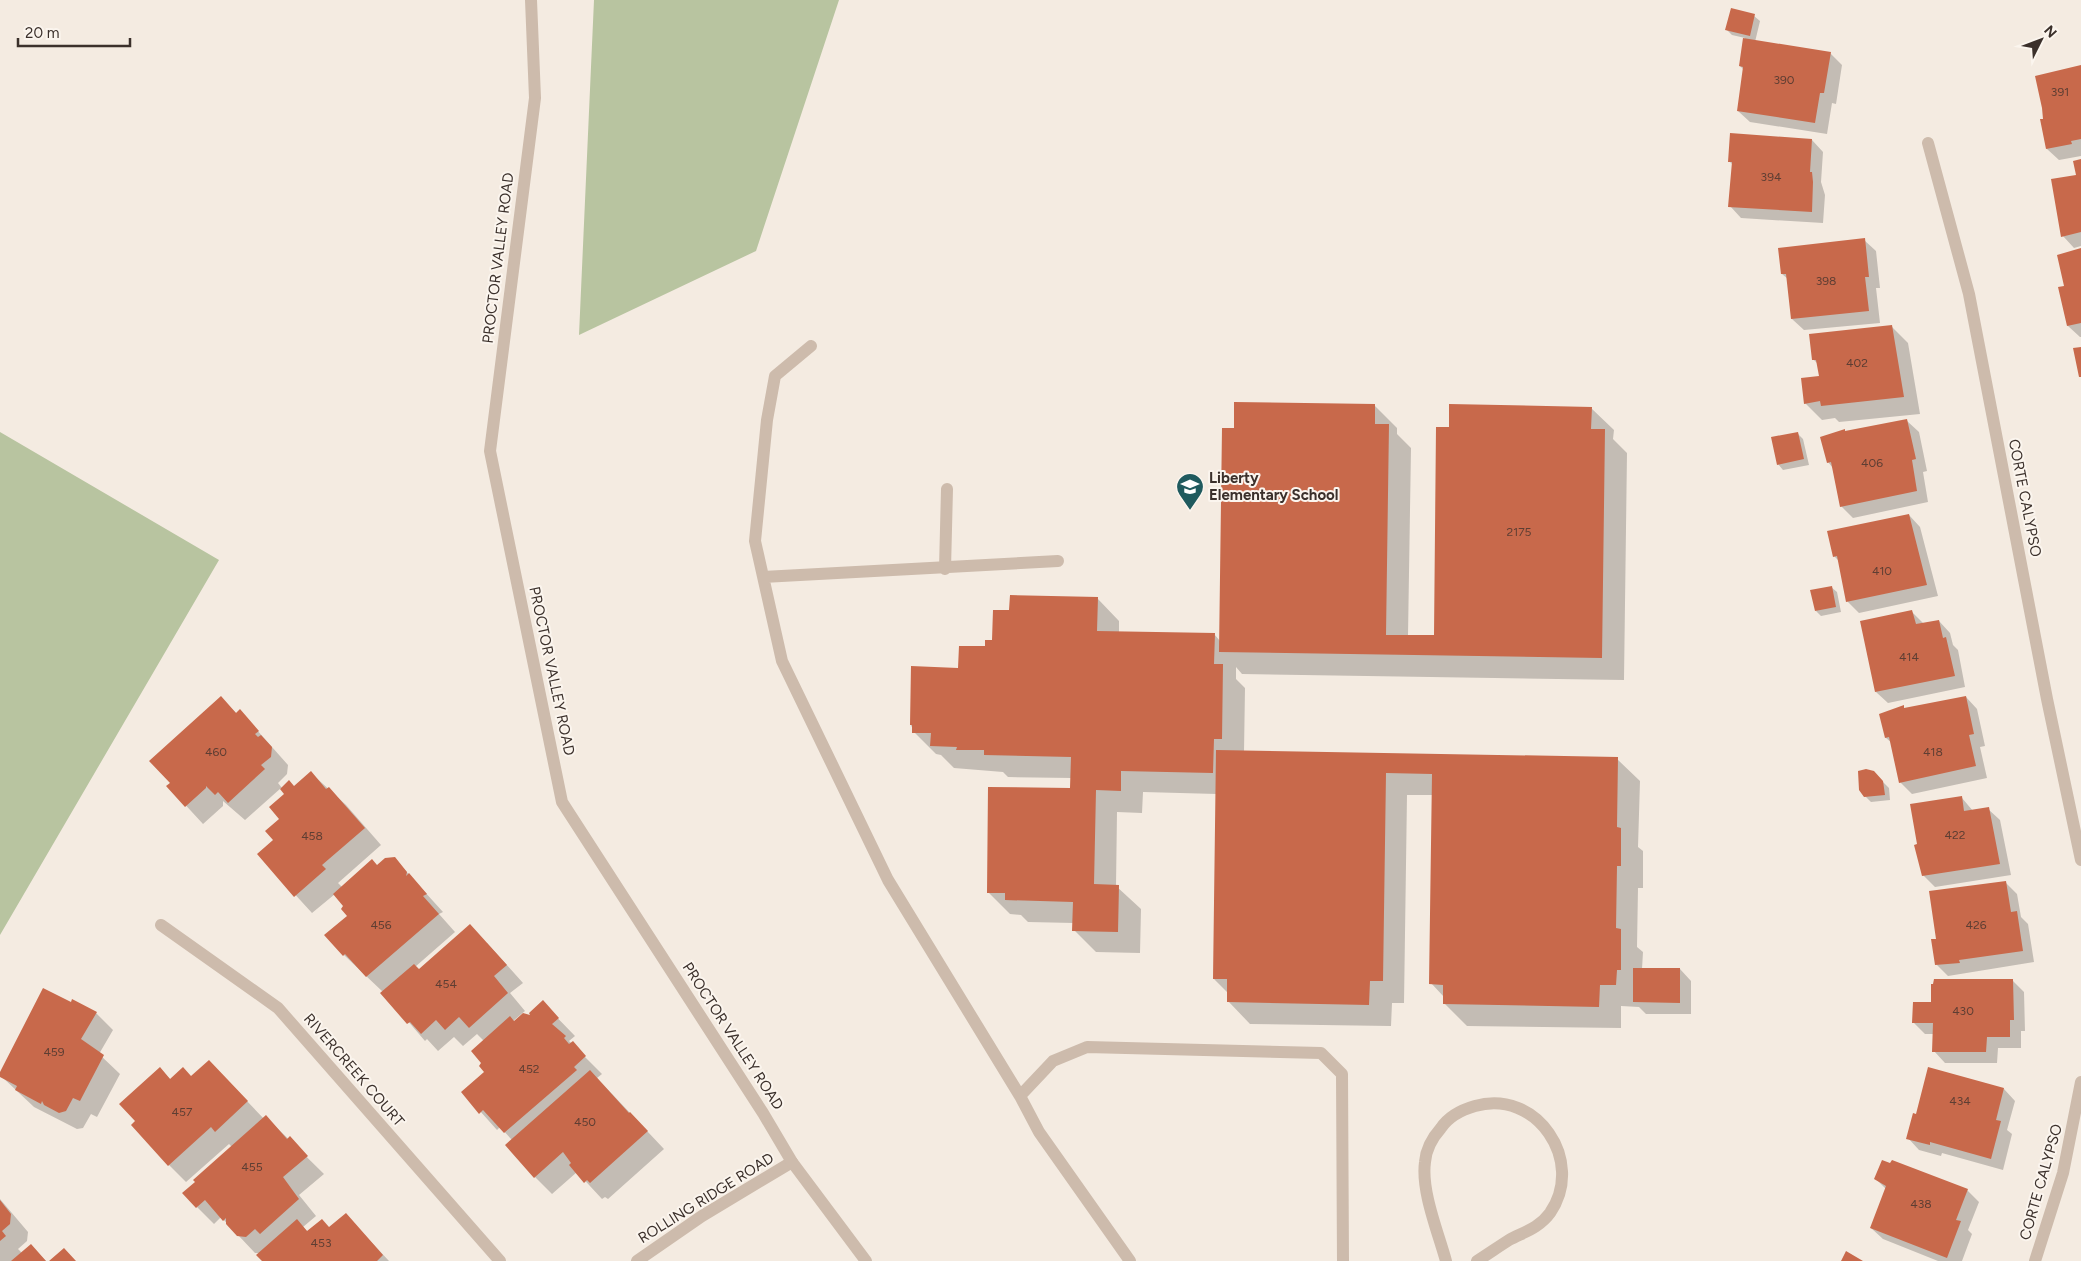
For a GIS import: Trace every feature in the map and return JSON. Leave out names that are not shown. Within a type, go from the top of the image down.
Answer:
[{"type":"street","name":"PROCTOR VALLEY ROAD","points":[[531,0],[535,98],[490,451],[562,802],[764,1113],[792,1162],[866,1261]]},
{"type":"street","name":"CORTE CALYPSO","points":[[1928,143],[1968,294],[2047,699],[2081,860]]},
{"type":"street","points":[[811,346],[775,376],[768,420],[755,541],[782,661],[888,880],[1020,1096],[1039,1132],[1130,1261]]},
{"type":"street","points":[[945,568],[947,489]]},
{"type":"street","points":[[763,577],[1058,561]]},
{"type":"street","name":"RIVERCREEK COURT","points":[[161,924],[278,1008],[500,1261]]},
{"type":"street","points":[[1020,1096],[1053,1061],[1086,1047],[1322,1054],[1342,1074],[1343,1261]]},
{"type":"street","name":"CORTE CALYPSO","points":[[2036,1261],[2063,1173],[2081,1082]]},
{"type":"street","points":[[1446,1261],[1424,1181],[1425,1160],[1432,1139],[1445,1122],[1463,1109],[1483,1103],[1505,1104],[1526,1111],[1543,1124],[1557,1144],[1562,1168],[1560,1192],[1549,1214],[1532,1230],[1510,1240],[1478,1261]]},
{"type":"street","name":"ROLLING RIDGE ROAD","points":[[637,1261],[702,1216],[792,1162]]},
{"type":"green space","points":[[594,0],[839,0],[756,251],[579,335]]},
{"type":"green space","points":[[0,432],[219,560],[0,935]]},
{"type":"building","points":[[1731,8],[1755,14],[1750,36],[1725,30]]},
{"type":"building","points":[[1743,38],[1831,52],[1824,93],[1820,93],[1815,123],[1737,111],[1743,67],[1739,66]]},
{"type":"building","points":[[2081,65],[2081,139],[2071,141],[2072,144],[2046,149],[2040,119],[2043,119],[2042,108],[2035,76]]},
{"type":"building","points":[[1730,133],[1812,139],[1810,172],[1812,172],[1813,182],[1812,212],[1728,207],[1732,162],[1728,162]]},
{"type":"building","points":[[2081,159],[2081,232],[2061,237],[2051,179],[2076,175],[2073,161]]},
{"type":"building","points":[[1865,238],[1869,277],[1865,277],[1869,311],[1791,319],[1786,274],[1781,274],[1778,248]]},
{"type":"building","points":[[2081,248],[2081,323],[2067,326],[2058,287],[2064,286],[2057,255]]},
{"type":"building","points":[[1892,325],[1904,397],[1821,406],[1820,401],[1804,404],[1801,378],[1819,376],[1816,360],[1812,360],[1809,334]]},
{"type":"building","points":[[2081,347],[2081,377],[2079,377],[2073,348]]},
{"type":"building","points":[[1234,402],[1375,404],[1375,424],[1389,424],[1386,635],[1434,635],[1436,427],[1449,427],[1449,404],[1592,407],[1591,429],[1605,429],[1602,658],[1219,652],[1222,428],[1234,428]]},
{"type":"building","points":[[1907,419],[1916,459],[1912,460],[1917,491],[1840,507],[1831,462],[1827,463],[1820,437],[1845,429],[1845,431]]},
{"type":"building","points":[[1798,432],[1804,459],[1777,465],[1771,437]]},
{"type":"building","points":[[1909,514],[1927,585],[1846,602],[1837,556],[1833,557],[1827,531]]},
{"type":"building","points":[[1832,586],[1836,607],[1815,611],[1810,590]]},
{"type":"building","points":[[1010,595],[1098,597],[1097,631],[1215,633],[1214,664],[1223,664],[1222,739],[1214,739],[1213,773],[1121,771],[1121,791],[1096,790],[1094,884],[1119,885],[1118,932],[1072,931],[1073,902],[1005,900],[1005,893],[987,893],[988,787],[1070,788],[1071,757],[984,755],[984,750],[956,750],[957,747],[930,746],[931,733],[912,733],[912,725],[910,725],[911,666],[958,668],[959,646],[985,646],[985,640],[992,640],[993,610],[1009,610]]},
{"type":"building","points":[[1912,610],[1916,624],[1939,620],[1943,638],[1946,637],[1955,676],[1875,692],[1860,621]]},
{"type":"building","points":[[221,696],[236,713],[240,709],[259,731],[255,734],[258,737],[261,735],[272,747],[271,757],[261,765],[265,769],[228,803],[218,792],[215,795],[206,786],[185,807],[166,786],[170,783],[149,761]]},
{"type":"building","points":[[1966,696],[1974,734],[1969,735],[1976,766],[1899,783],[1889,737],[1885,738],[1879,714],[1904,705],[1904,708]]},
{"type":"building","points":[[1216,750],[1618,757],[1617,827],[1621,828],[1621,866],[1617,866],[1616,928],[1621,929],[1621,970],[1617,970],[1616,985],[1600,985],[1599,1007],[1443,1004],[1443,985],[1429,984],[1432,774],[1386,773],[1383,981],[1370,981],[1369,1005],[1227,1002],[1227,979],[1213,979]]},
{"type":"building","points":[[1866,769],[1874,771],[1883,781],[1885,795],[1864,797],[1859,790],[1858,771]]},
{"type":"building","points":[[311,771],[326,789],[329,787],[365,828],[322,865],[326,869],[294,897],[257,854],[273,840],[265,831],[279,819],[269,807],[284,794],[280,789],[289,780],[294,786]]},
{"type":"building","points":[[1962,796],[1964,811],[1989,807],[2000,864],[1922,876],[1914,845],[1917,844],[1910,804]]},
{"type":"building","points":[[395,857],[407,872],[406,876],[409,873],[427,894],[423,896],[439,914],[366,977],[324,935],[347,916],[341,909],[343,906],[333,894],[372,859],[377,865],[385,858]]},
{"type":"building","points":[[2006,881],[2011,912],[2017,911],[2023,951],[1959,960],[1960,963],[1935,965],[1931,939],[1936,939],[1929,891]]},
{"type":"building","points":[[470,924],[507,965],[494,976],[508,993],[469,1028],[459,1017],[445,1030],[436,1020],[421,1034],[410,1022],[407,1024],[380,993],[414,964],[419,969]]},
{"type":"building","points":[[1633,968],[1680,968],[1680,1003],[1633,1002]]},
{"type":"building","points":[[1934,979],[2013,979],[2014,1020],[2010,1020],[2010,1037],[1987,1037],[1986,1052],[1932,1052],[1933,1023],[1912,1023],[1913,1002],[1931,1002],[1931,984],[1933,984]]},
{"type":"building","points":[[43,988],[71,1002],[72,999],[97,1012],[81,1039],[104,1055],[80,1101],[73,1098],[66,1111],[59,1113],[44,1105],[42,1101],[41,1104],[15,1090],[17,1086],[0,1077],[0,1072]]},
{"type":"building","points":[[543,1000],[559,1018],[552,1024],[566,1036],[564,1038],[569,1044],[573,1041],[586,1056],[574,1067],[577,1070],[504,1133],[483,1110],[479,1114],[461,1092],[484,1072],[479,1066],[481,1063],[471,1051],[510,1016],[514,1021],[523,1013],[530,1015],[529,1013]]},
{"type":"building","points":[[209,1060],[248,1101],[215,1132],[211,1127],[168,1166],[131,1125],[135,1121],[119,1104],[160,1067],[170,1079],[183,1067],[191,1076]]},
{"type":"building","points":[[1928,1067],[2004,1088],[1996,1120],[2001,1121],[1991,1159],[1930,1142],[1930,1145],[1906,1139],[1913,1113],[1916,1114]]},
{"type":"building","points":[[590,1070],[648,1131],[590,1183],[587,1180],[584,1183],[569,1165],[571,1163],[563,1152],[534,1178],[505,1145]]},
{"type":"building","points":[[266,1115],[287,1139],[290,1136],[308,1156],[283,1177],[299,1199],[260,1234],[255,1229],[246,1237],[237,1236],[226,1224],[226,1218],[223,1221],[205,1200],[196,1208],[182,1193],[195,1182],[193,1180]]},
{"type":"building","points":[[1882,1160],[1890,1163],[1892,1160],[1968,1189],[1956,1220],[1961,1221],[1947,1258],[1870,1228],[1886,1186],[1874,1179]]},
{"type":"building","points":[[0,1200],[11,1214],[10,1224],[2,1231],[6,1236],[0,1241]]},
{"type":"building","points":[[346,1213],[383,1255],[377,1261],[262,1261],[256,1255],[297,1219],[307,1231],[322,1219],[329,1227]]},
{"type":"building","points":[[31,1244],[46,1261],[11,1261]]},
{"type":"building","points":[[64,1248],[76,1261],[49,1261]]},
{"type":"building","points":[[1846,1251],[1863,1261],[1841,1261]]},
{"type":"place","name":"Liberty Elementary School","points":[[1190,511]]}]
